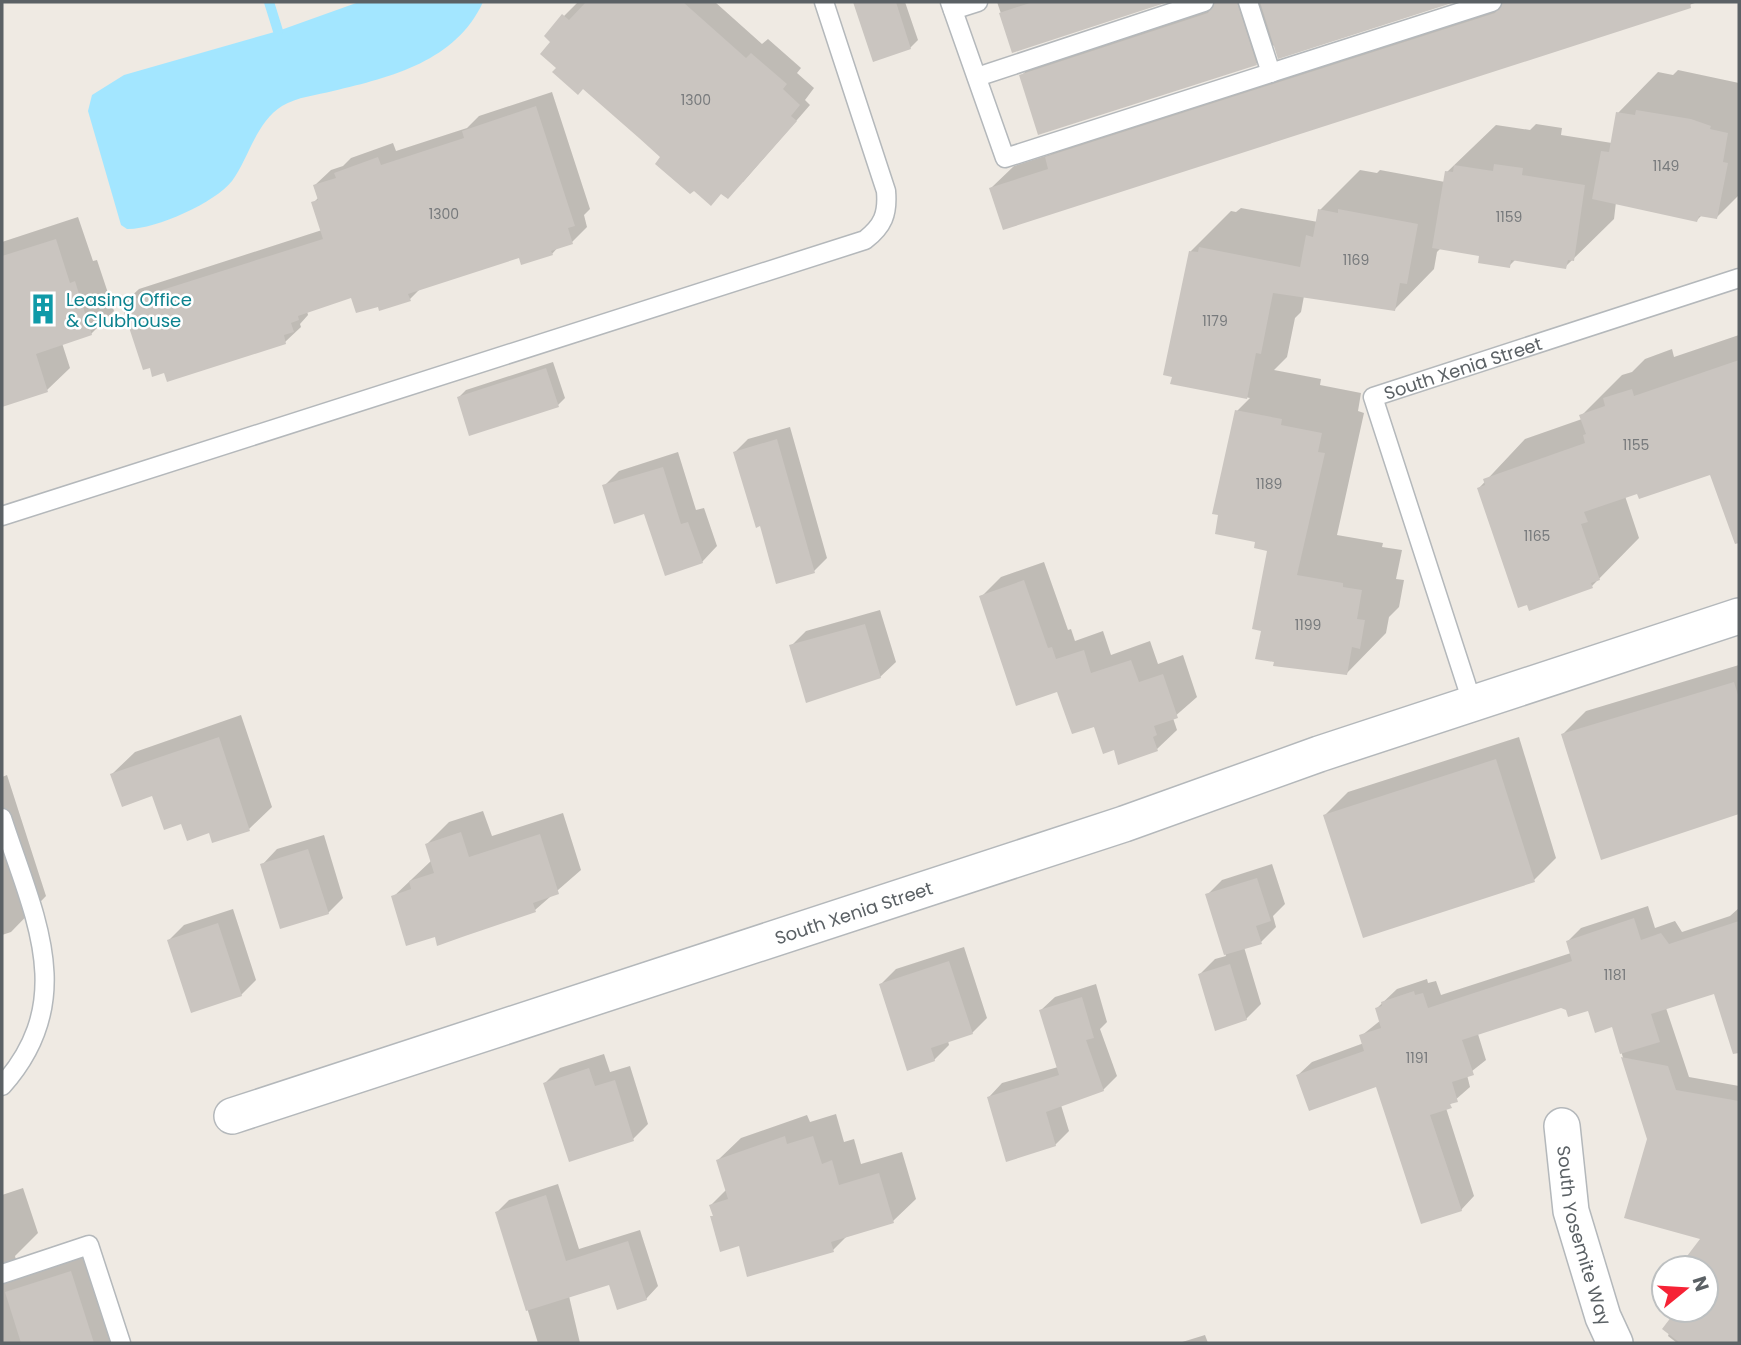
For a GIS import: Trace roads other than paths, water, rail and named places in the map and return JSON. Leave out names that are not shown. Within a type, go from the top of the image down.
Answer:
[{"type":"street","name":"South Xenia Street","points":[[232,1116],[1124,824],[1472,702],[1739,616]]},
{"type":"street","name":"South Yosemite Way","points":[[1562,1126],[1571,1211],[1603,1317],[1615,1343]]},
{"type":"lane","points":[[2,516],[865,240],[884,220],[888,209],[886,191],[824,2]]},
{"type":"lane","points":[[978,2],[951,6],[1005,158],[1491,2]]},
{"type":"lane","points":[[977,77],[1204,2]]},
{"type":"lane","points":[[1248,2],[1271,73]]},
{"type":"lane","name":"South Xenia Street","points":[[1472,702],[1373,397],[1739,278]]},
{"type":"lane","points":[[2,818],[36,921],[45,975],[44,1012],[36,1036],[20,1066],[2,1086]]},
{"type":"lane","points":[[2,1275],[89,1245],[121,1343]]},
{"type":"water","points":[[359,2],[483,2],[456,39],[420,63],[378,79],[301,98],[282,106],[259,131],[232,181],[212,198],[183,214],[152,225],[127,229],[121,225],[88,111],[92,95],[124,75],[278,31]]},
{"type":"waterway","points":[[269,2],[278,31]]},
{"type":"place","name":"Leasing Office & Clubhouse","points":[[43,309]]}]
